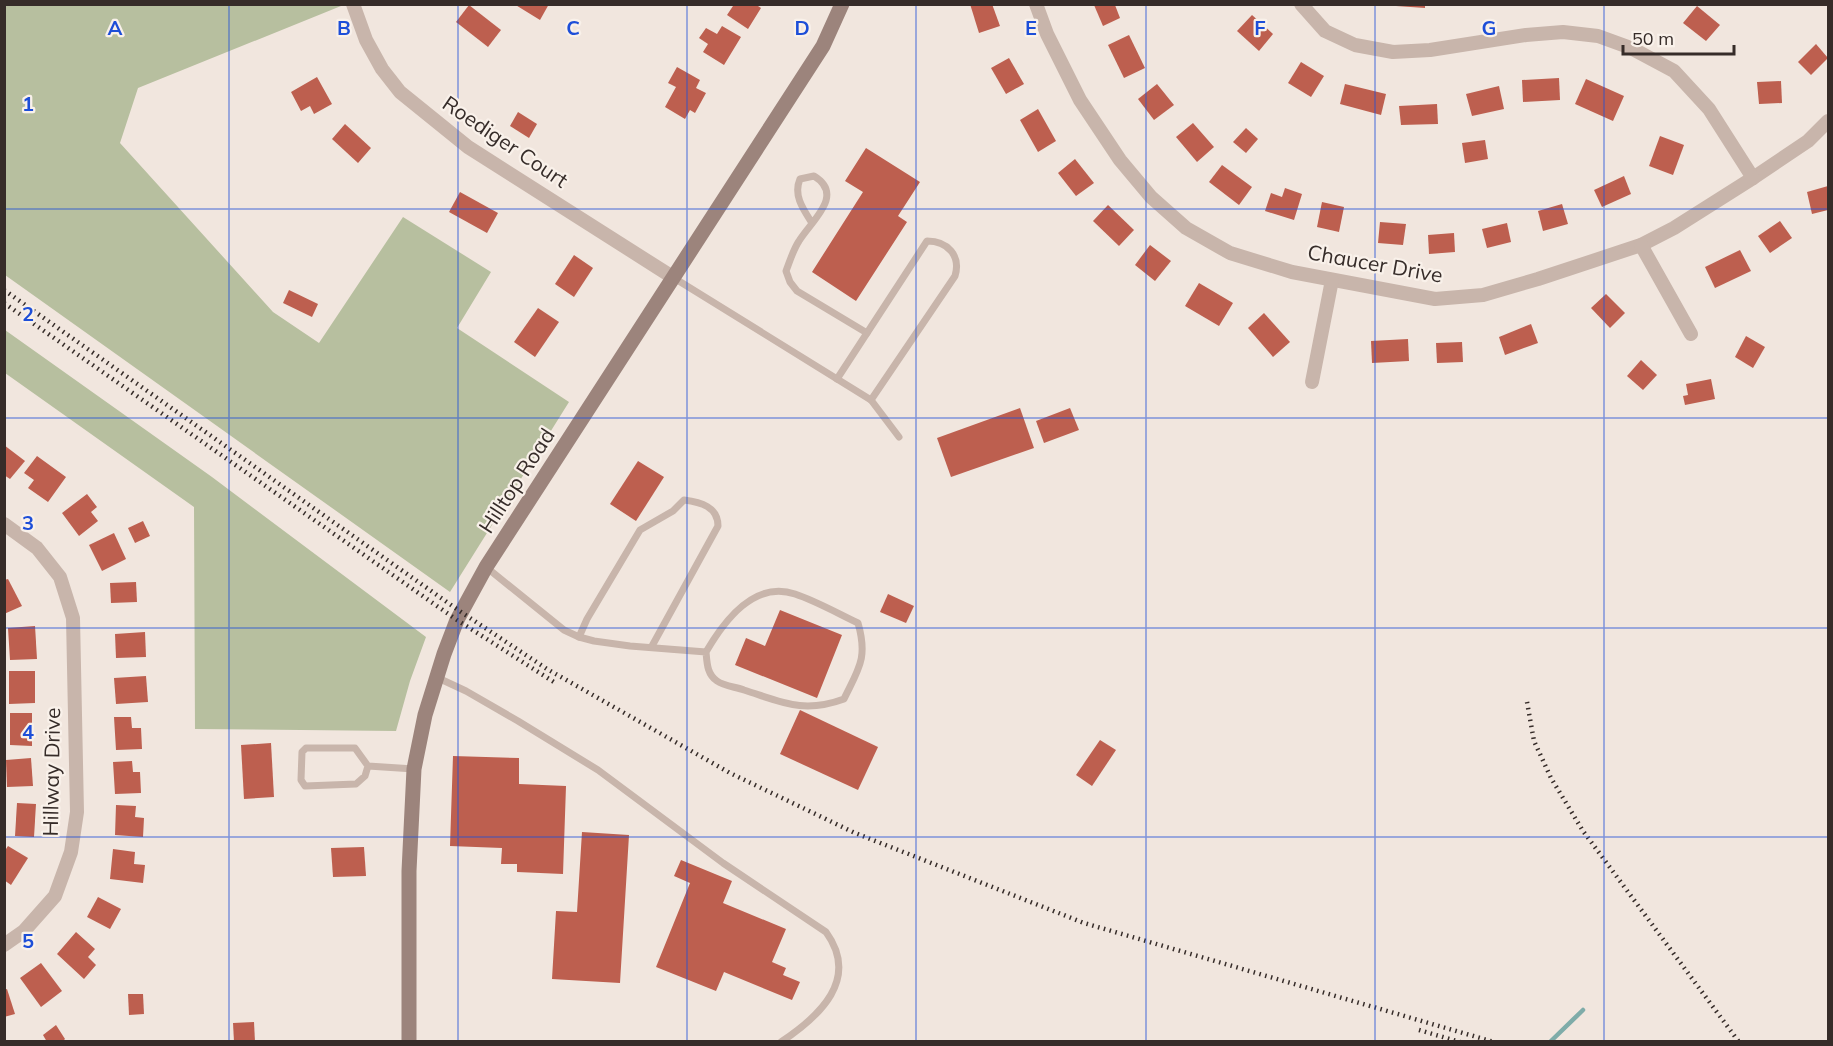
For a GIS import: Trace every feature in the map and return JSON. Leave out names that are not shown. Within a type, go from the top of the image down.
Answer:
[{"type":"main road","name":"Hilltop Road","points":[[409,1041],[409,871],[414,769],[424,715],[457,621],[486,567],[823,46],[842,4]]},
{"type":"street","name":"Roediger Court","points":[[353,4],[366,40],[382,69],[400,92],[468,147],[674,278]]},
{"type":"street","name":"Chaucer Drive","points":[[1036,4],[1047,34],[1080,100],[1119,160],[1151,197],[1186,228],[1230,254],[1292,272],[1436,299],[1483,295],[1641,244],[1674,228],[1753,178],[1808,141],[1828,121]]},
{"type":"street","points":[[1301,4],[1325,31],[1355,45],[1393,52],[1430,50],[1526,35],[1563,32],[1598,36],[1631,48],[1674,71],[1709,109],[1753,178]]},
{"type":"street","points":[[1641,244],[1691,334]]},
{"type":"street","points":[[1312,382],[1332,280]]},
{"type":"street","name":"Hillway Drive","points":[[4,524],[37,548],[60,577],[73,618],[76,813],[70,852],[54,896],[24,931],[4,945]]},
{"type":"lane","points":[[812,223],[799,201],[797,186],[800,179],[814,176],[823,182],[827,189],[827,199],[812,223],[798,242],[786,271],[797,291],[867,333]]},
{"type":"lane","points":[[837,379],[927,241],[938,241],[952,250],[958,267],[956,276],[871,400]]},
{"type":"lane","points":[[674,278],[871,400],[899,437]]},
{"type":"lane","points":[[579,636],[640,530],[673,511],[684,500],[693,501],[713,509],[718,518],[718,526],[652,646]]},
{"type":"lane","points":[[486,567],[564,630],[579,636],[621,645],[706,652]]},
{"type":"lane","points":[[780,591],[794,593],[858,623],[863,642],[862,662],[844,699],[828,705],[814,706],[796,707],[717,681],[707,669],[706,652],[720,627],[743,604],[764,594],[780,591]]},
{"type":"lane","points":[[436,677],[483,701],[598,770],[723,863],[826,932],[835,944],[839,963],[836,987],[806,1025],[781,1041]]},
{"type":"lane","points":[[306,748],[356,748],[368,766],[365,776],[356,784],[305,786],[301,780],[302,752],[306,748]]},
{"type":"lane","points":[[368,766],[414,769]]},
{"type":"green space","points":[[5,4],[341,5],[138,88],[120,143],[273,312],[319,343],[403,217],[491,272],[457,328],[569,402],[450,592],[5,275]]},
{"type":"green space","points":[[5,330],[212,477],[426,637],[410,681],[396,731],[195,729],[194,507],[5,373]]},
{"type":"building","points":[[514,4],[549,4],[540,20]]},
{"type":"building","points":[[730,4],[755,4],[761,8],[748,29],[727,15],[733,6]]},
{"type":"building","points":[[970,4],[992,4],[1000,26],[979,33]]},
{"type":"building","points":[[1396,4],[1425,4],[1425,8],[1396,6]]},
{"type":"building","points":[[469,5],[501,30],[488,47],[456,22]]},
{"type":"building","points":[[1094,5],[1115,5],[1120,18],[1103,26]]},
{"type":"building","points":[[1697,6],[1720,25],[1706,41],[1683,23]]},
{"type":"building","points":[[1252,15],[1273,34],[1259,51],[1237,31]]},
{"type":"building","points":[[722,26],[741,37],[724,65],[703,52],[708,44],[699,38],[706,28],[717,34]]},
{"type":"building","points":[[1129,35],[1145,68],[1124,78],[1108,45]]},
{"type":"building","points":[[1816,44],[1828,58],[1811,75],[1798,62]]},
{"type":"building","points":[[1009,58],[1024,84],[1006,94],[991,68]]},
{"type":"building","points":[[1301,62],[1324,76],[1311,97],[1288,83]]},
{"type":"building","points":[[677,67],[700,80],[696,88],[706,93],[695,113],[690,110],[685,119],[665,107],[676,87],[668,83]]},
{"type":"building","points":[[317,77],[332,104],[314,114],[310,106],[301,111],[291,92]]},
{"type":"building","points":[[1559,78],[1560,100],[1523,102],[1522,80]]},
{"type":"building","points":[[1586,79],[1624,96],[1613,121],[1575,104]]},
{"type":"building","points":[[1781,81],[1782,103],[1759,104],[1757,82]]},
{"type":"building","points":[[1157,84],[1174,105],[1154,120],[1138,99]]},
{"type":"building","points":[[1345,84],[1386,94],[1381,115],[1340,104]]},
{"type":"building","points":[[1499,86],[1504,109],[1472,116],[1466,94]]},
{"type":"building","points":[[1437,104],[1438,124],[1401,125],[1399,106]]},
{"type":"building","points":[[1038,109],[1056,141],[1038,152],[1020,120]]},
{"type":"building","points":[[518,112],[537,124],[529,138],[510,126]]},
{"type":"building","points":[[1193,123],[1214,147],[1197,162],[1176,137]]},
{"type":"building","points":[[345,124],[371,148],[358,163],[332,139]]},
{"type":"building","points":[[1246,128],[1258,139],[1246,153],[1233,142]]},
{"type":"building","points":[[1660,136],[1684,145],[1673,175],[1649,166]]},
{"type":"building","points":[[1485,140],[1488,159],[1465,163],[1462,143]]},
{"type":"building","points":[[866,148],[920,182],[898,216],[907,222],[856,301],[812,272],[863,192],[845,181]]},
{"type":"building","points":[[1075,159],[1094,183],[1076,196],[1058,173]]},
{"type":"building","points":[[1222,165],[1252,187],[1239,205],[1209,182]]},
{"type":"building","points":[[1624,176],[1631,194],[1602,207],[1594,190]]},
{"type":"building","points":[[1828,186],[1828,210],[1812,214],[1807,192]]},
{"type":"building","points":[[1285,188],[1302,194],[1294,220],[1265,211],[1271,193],[1282,197]]},
{"type":"building","points":[[460,192],[498,213],[487,233],[449,212]]},
{"type":"building","points":[[1322,202],[1344,207],[1339,232],[1317,227]]},
{"type":"building","points":[[1562,204],[1568,224],[1543,231],[1538,211]]},
{"type":"building","points":[[1108,205],[1134,230],[1119,246],[1093,221]]},
{"type":"building","points":[[1780,221],[1792,238],[1770,253],[1758,236]]},
{"type":"building","points":[[1380,222],[1406,224],[1403,245],[1378,243]]},
{"type":"building","points":[[1507,223],[1511,242],[1487,248],[1482,229]]},
{"type":"building","points":[[1454,233],[1455,252],[1429,254],[1428,235]]},
{"type":"building","points":[[1150,245],[1171,261],[1155,281],[1135,265]]},
{"type":"building","points":[[1740,250],[1751,271],[1715,288],[1705,267]]},
{"type":"building","points":[[574,255],[593,268],[574,297],[555,284]]},
{"type":"building","points":[[1199,283],[1233,303],[1219,326],[1185,306]]},
{"type":"building","points":[[289,290],[318,304],[312,317],[283,303]]},
{"type":"building","points":[[1606,294],[1625,313],[1610,328],[1591,308]]},
{"type":"building","points":[[538,308],[559,322],[535,357],[514,342]]},
{"type":"building","points":[[1264,313],[1290,342],[1273,357],[1248,328]]},
{"type":"building","points":[[1531,324],[1538,343],[1505,355],[1499,337]]},
{"type":"building","points":[[1746,336],[1765,347],[1753,368],[1735,357]]},
{"type":"building","points":[[1408,339],[1409,361],[1372,363],[1371,341]]},
{"type":"building","points":[[1462,342],[1463,362],[1437,363],[1436,343]]},
{"type":"building","points":[[1641,360],[1657,375],[1643,390],[1627,376]]},
{"type":"building","points":[[1711,379],[1715,399],[1685,405],[1683,396],[1688,395],[1686,384]]},
{"type":"building","points":[[1020,408],[1034,448],[951,477],[937,438]]},
{"type":"building","points":[[1070,408],[1079,430],[1044,443],[1036,421]]},
{"type":"building","points":[[4,445],[25,461],[10,479],[4,475]]},
{"type":"building","points":[[37,456],[66,477],[48,502],[28,488],[34,480],[24,473]]},
{"type":"building","points":[[638,461],[664,477],[636,521],[610,504]]},
{"type":"building","points":[[87,494],[97,507],[91,512],[98,521],[79,536],[62,513]]},
{"type":"building","points":[[143,521],[150,536],[135,543],[128,528]]},
{"type":"building","points":[[114,533],[126,559],[102,571],[89,545]]},
{"type":"building","points":[[8,579],[22,606],[4,614],[4,580]]},
{"type":"building","points":[[136,582],[137,602],[111,603],[110,583]]},
{"type":"building","points":[[888,594],[914,606],[906,623],[880,612]]},
{"type":"building","points":[[780,610],[842,635],[817,698],[735,665],[746,638],[765,646]]},
{"type":"building","points":[[35,626],[37,659],[10,660],[8,628]]},
{"type":"building","points":[[145,632],[146,657],[116,658],[115,634]]},
{"type":"building","points":[[9,671],[35,671],[35,703],[9,704]]},
{"type":"building","points":[[146,676],[148,702],[116,704],[114,678]]},
{"type":"building","points":[[800,710],[878,747],[858,790],[780,754]]},
{"type":"building","points":[[10,713],[32,713],[32,746],[10,745]]},
{"type":"building","points":[[114,717],[131,717],[132,728],[141,728],[142,749],[116,750]]},
{"type":"building","points":[[1100,740],[1116,750],[1092,786],[1076,775]]},
{"type":"building","points":[[271,743],[274,797],[244,799],[241,745]]},
{"type":"building","points":[[453,756],[519,758],[519,784],[566,786],[563,874],[517,872],[517,864],[501,864],[502,848],[450,846]]},
{"type":"building","points":[[31,758],[33,786],[7,787],[6,760]]},
{"type":"building","points":[[132,761],[133,772],[140,772],[141,793],[115,794],[113,762]]},
{"type":"building","points":[[17,803],[36,804],[34,837],[15,836]]},
{"type":"building","points":[[116,805],[136,806],[135,817],[144,818],[143,837],[115,835]]},
{"type":"building","points":[[582,832],[629,835],[620,983],[552,979],[556,911],[577,912]]},
{"type":"building","points":[[8,846],[28,858],[11,885],[4,880],[4,852]]},
{"type":"building","points":[[364,847],[366,876],[333,877],[331,848]]},
{"type":"building","points":[[113,849],[135,852],[134,864],[145,865],[143,883],[110,879]]},
{"type":"building","points":[[681,860],[732,881],[723,903],[786,929],[772,962],[786,968],[783,975],[800,982],[792,1000],[724,972],[716,991],[656,967],[690,883],[674,876]]},
{"type":"building","points":[[98,897],[121,909],[110,929],[87,917]]},
{"type":"building","points":[[76,932],[95,949],[88,957],[96,965],[84,979],[57,954]]},
{"type":"building","points":[[41,963],[62,991],[41,1007],[20,978]]},
{"type":"building","points":[[7,989],[15,1014],[4,1017],[4,990]]},
{"type":"building","points":[[128,994],[143,994],[144,1014],[129,1015]]},
{"type":"building","points":[[254,1022],[255,1042],[234,1042],[233,1023]]},
{"type":"building","points":[[56,1025],[65,1039],[62,1042],[47,1042],[43,1035]]},
{"type":"waterway","points":[[1550,1042],[1583,1010]]},
{"type":"railway","points":[[4,290],[461,612],[547,669],[730,773],[855,833],[1084,923],[1494,1042]]},
{"type":"railway","points":[[4,303],[457,620],[557,684]]},
{"type":"railway","points":[[1527,702],[1534,741],[1551,778],[1583,831],[1739,1042]]},
{"type":"railway","points":[[1419,1030],[1460,1042]]}]
